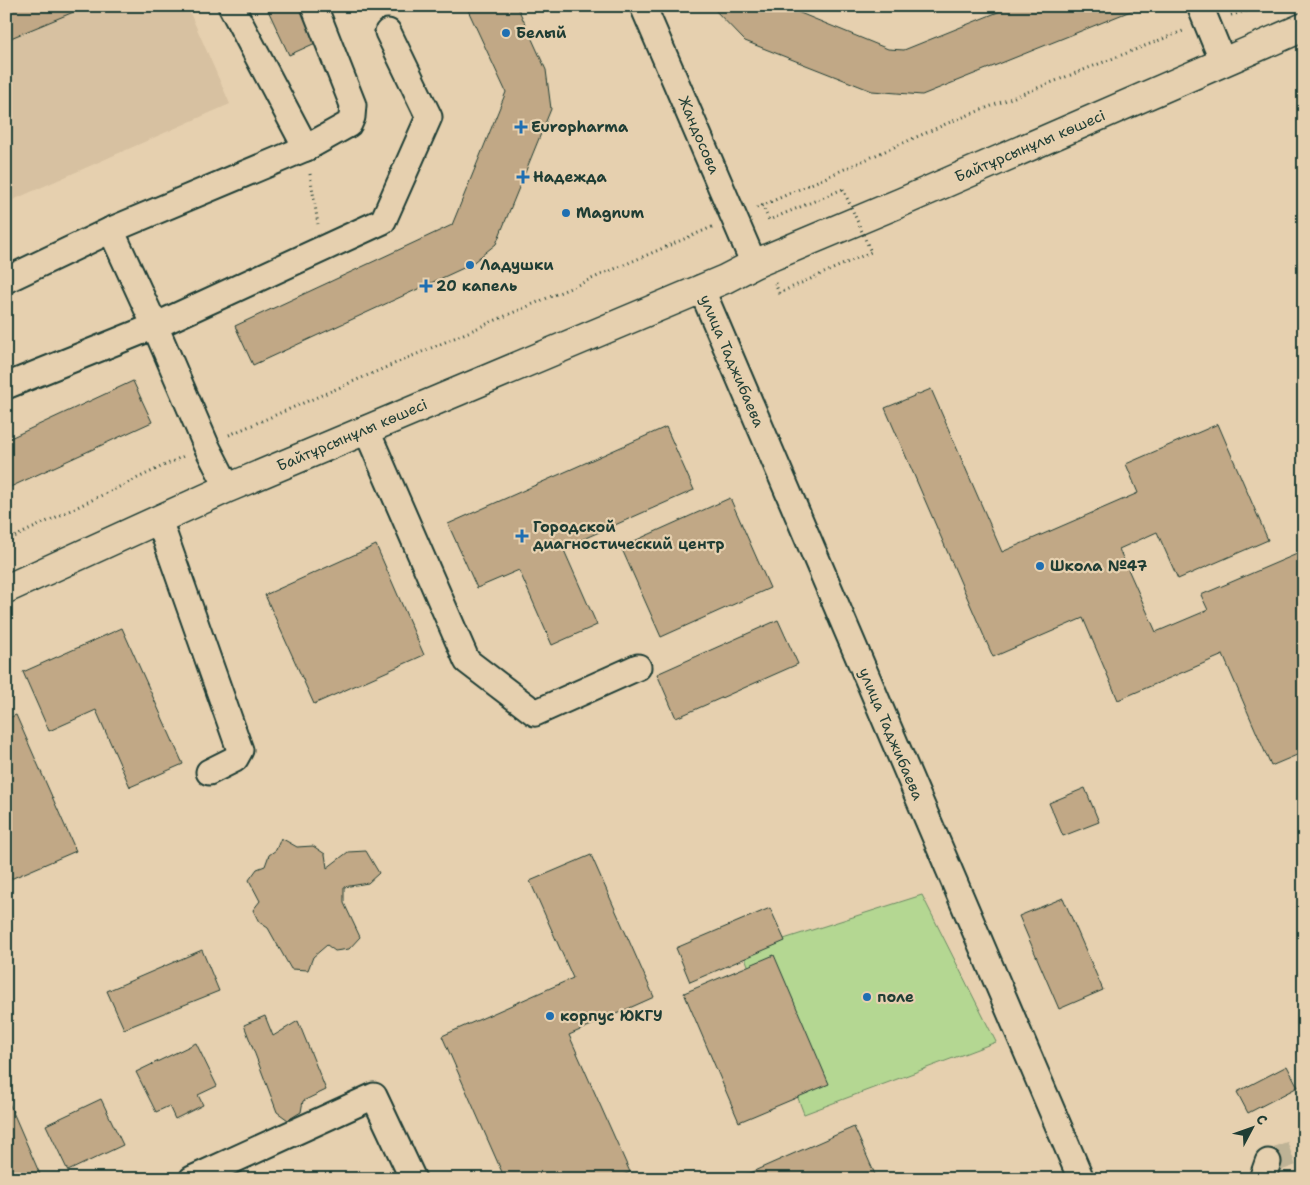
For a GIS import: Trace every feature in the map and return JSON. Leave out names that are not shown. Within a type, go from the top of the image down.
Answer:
[{"type":"main road","name":"Байтұрсынұлы көшесі","points":[[6,589],[228,488],[725,279],[754,264],[902,202],[1304,27]]},
{"type":"street","points":[[231,6],[306,148]]},
{"type":"street","points":[[6,280],[111,230],[306,148],[349,124],[353,105],[314,6]]},
{"type":"street","name":"Жандосова","points":[[643,6],[754,264]]},
{"type":"street","points":[[1203,14],[1223,62]]},
{"type":"street","points":[[6,386],[155,326],[383,221],[428,117],[388,32]]},
{"type":"street","points":[[111,230],[206,445],[228,488]]},
{"type":"street","name":"улица Таджибаева","points":[[701,288],[1081,1179]]},
{"type":"street","points":[[366,429],[467,661],[534,713],[638,667]]},
{"type":"street","points":[[160,520],[240,750],[235,758],[208,772]]},
{"type":"street","points":[[192,1179],[374,1096],[414,1179]]},
{"type":"path","points":[[6,541],[206,445],[1203,14],[1267,6]]},
{"type":"path","points":[[306,148],[321,249]]},
{"type":"path","points":[[762,206],[769,220],[843,189],[871,252],[779,293]]},
{"type":"shaded area","points":[[6,6],[187,6],[230,104],[6,203]]},
{"type":"green space","name":"поле","points":[[922,895],[996,1042],[804,1114],[743,952]]},
{"type":"building","points":[[6,6],[88,6],[6,40]]},
{"type":"building","points":[[266,6],[306,6],[322,40],[289,55]]},
{"type":"building","points":[[466,6],[517,6],[546,70],[551,109],[496,244],[470,265],[253,365],[235,326],[452,225],[506,92]]},
{"type":"building","points":[[711,6],[783,6],[888,49],[904,50],[1013,6],[1137,6],[1138,8],[922,95],[872,91],[745,41]]},
{"type":"building","points":[[133,381],[152,422],[6,489],[6,440]]},
{"type":"building","name":"Школа №47","points":[[931,389],[1002,552],[1138,493],[1126,464],[1218,424],[1268,540],[1178,579],[1157,532],[1119,549],[1156,632],[1208,610],[1201,595],[1304,551],[1304,752],[1271,766],[1223,655],[1118,700],[1083,618],[993,657],[885,408]]},
{"type":"building","name":"Городской диагностический центр","points":[[666,427],[694,490],[563,548],[597,625],[552,645],[519,570],[477,588],[448,524]]},
{"type":"building","points":[[730,498],[770,588],[661,637],[621,547]]},
{"type":"building","points":[[376,545],[424,655],[314,704],[265,595]]},
{"type":"building","points":[[778,620],[798,664],[676,718],[657,674]]},
{"type":"building","points":[[122,628],[183,764],[130,787],[96,710],[49,731],[23,672]]},
{"type":"building","points":[[16,715],[76,851],[6,881],[6,719]]},
{"type":"building","points":[[1085,788],[1099,822],[1063,836],[1049,803]]},
{"type":"building","points":[[281,838],[297,847],[313,846],[325,854],[327,868],[348,852],[366,851],[379,873],[368,883],[344,887],[344,903],[360,937],[349,949],[335,951],[327,945],[313,957],[308,970],[291,969],[268,928],[259,922],[253,910],[260,901],[249,880],[257,869],[265,866],[269,855],[276,850]]},
{"type":"building","name":"корпус ЮКГУ","points":[[591,855],[654,997],[569,1035],[630,1172],[615,1179],[505,1179],[442,1036],[573,978],[530,881]]},
{"type":"building","points":[[1063,898],[1103,990],[1059,1009],[1019,916]]},
{"type":"building","points":[[770,908],[785,941],[690,982],[676,948]]},
{"type":"building","points":[[202,950],[219,991],[124,1029],[107,991]]},
{"type":"building","points":[[774,955],[829,1084],[739,1122],[684,993]]},
{"type":"building","points":[[265,1016],[273,1036],[298,1021],[326,1090],[303,1101],[301,1112],[288,1120],[277,1112],[244,1025]]},
{"type":"building","points":[[196,1043],[217,1086],[198,1095],[203,1105],[175,1119],[169,1106],[156,1112],[136,1072]]},
{"type":"building","points":[[1287,1066],[1298,1087],[1248,1113],[1237,1092]]},
{"type":"building","points":[[6,1096],[42,1179],[6,1179]]},
{"type":"building","points":[[101,1099],[123,1145],[68,1171],[46,1125]]},
{"type":"building","points":[[854,1127],[877,1179],[736,1179]]},
{"type":"tunnel","points":[[1268,1162],[1304,1149]]},
{"type":"place","name":"Белый","points":[[506,33]]},
{"type":"place","name":"Europharma","points":[[521,127]]},
{"type":"place","name":"Надежда","points":[[523,177]]},
{"type":"place","name":"Magnum","points":[[566,213]]},
{"type":"place","name":"Ладушки","points":[[470,265]]},
{"type":"place","name":"20 капель","points":[[426,286]]},
{"type":"place","name":"Городской диагностический центр","points":[[522,536]]},
{"type":"place","name":"Школа №47","points":[[1040,566]]},
{"type":"place","name":"поле","points":[[867,997]]},
{"type":"place","name":"корпус ЮКГУ","points":[[550,1016]]}]
